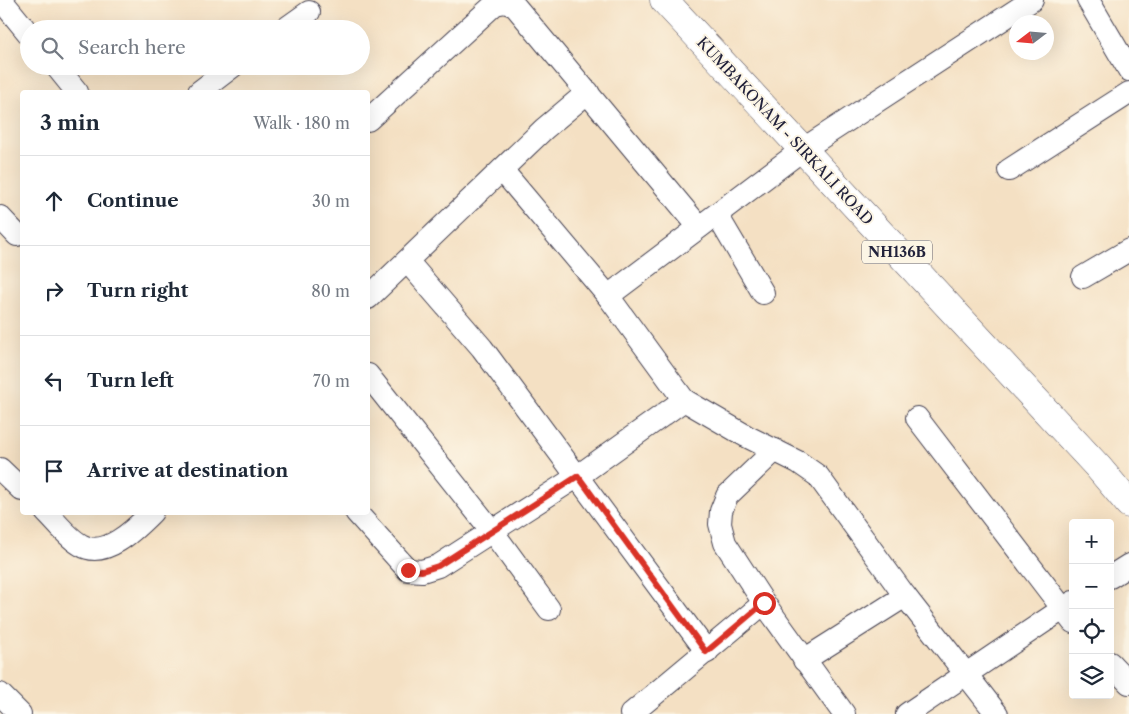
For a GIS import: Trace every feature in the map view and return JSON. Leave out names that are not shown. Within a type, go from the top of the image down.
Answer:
[{"type":"highway","name":"KUMBAKONAM - SIRKALI ROAD","points":[[664,0],[1098,467],[1129,504]]},
{"type":"street","points":[[608,296],[802,150],[1032,0]]},
{"type":"street","points":[[1088,0],[1129,70]]},
{"type":"street","points":[[2,2],[20,23]]},
{"type":"street","points":[[370,118],[495,4],[505,2],[515,6],[588,92],[708,221],[763,293]]},
{"type":"street","points":[[298,20],[309,12]]},
{"type":"street","points":[[63,75],[75,90]]},
{"type":"street","points":[[202,90],[221,75]]},
{"type":"street","points":[[370,296],[544,129],[588,92]]},
{"type":"street","points":[[1009,170],[1129,93]]},
{"type":"street","points":[[502,170],[608,296],[684,400],[818,476],[904,596],[997,714]]},
{"type":"street","points":[[0,217],[17,235]]},
{"type":"street","points":[[1084,276],[1129,250]]},
{"type":"street","points":[[407,261],[482,348],[706,652]]},
{"type":"street","points":[[370,378],[492,531],[549,610]]},
{"type":"street","points":[[359,515],[408,570],[422,571],[438,566],[578,476],[684,400]]},
{"type":"street","points":[[907,714],[965,674],[1069,611],[917,418]]},
{"type":"street","points":[[775,450],[727,496],[720,511],[720,524],[725,543],[764,603],[844,714]]},
{"type":"street","points":[[0,469],[20,488]]},
{"type":"street","points":[[49,515],[82,546],[100,548],[120,540],[149,515]]},
{"type":"street","points":[[1114,574],[1129,565]]},
{"type":"street","points":[[804,660],[904,596]]},
{"type":"street","points":[[631,714],[764,603]]},
{"type":"street","points":[[1114,667],[1129,683]]},
{"type":"street","points":[[0,694],[20,714]]},
{"type":"route","points":[[408,570],[422,571],[438,566],[578,476],[706,652],[764,603]]}]
